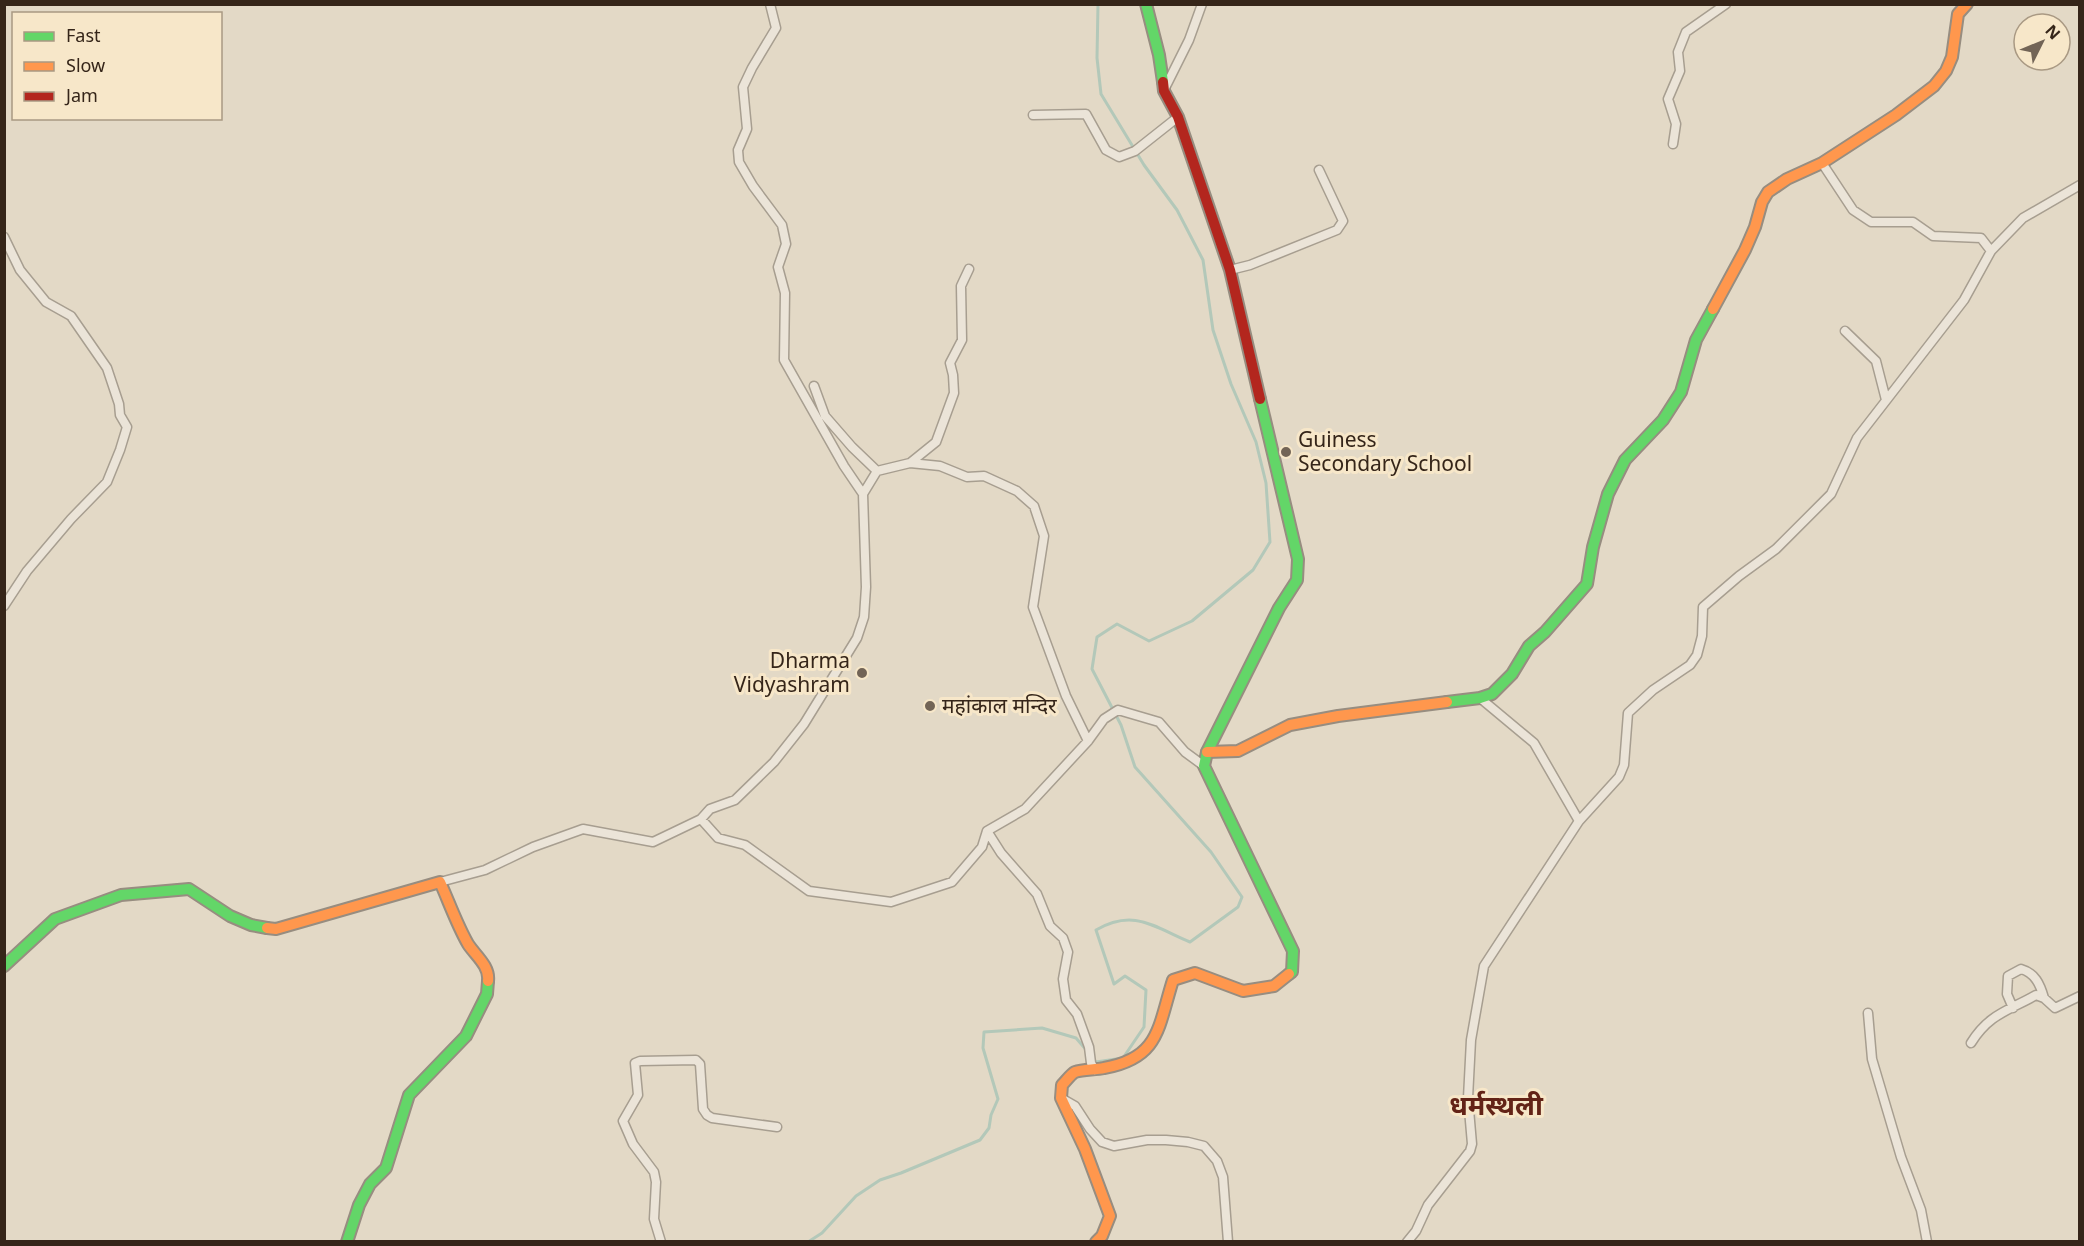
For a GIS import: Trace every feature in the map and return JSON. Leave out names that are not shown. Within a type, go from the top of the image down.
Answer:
[{"type":"street","points":[[4,966],[55,919],[121,895],[189,889],[225,915],[257,929],[276,929],[485,870],[583,829],[653,842],[701,819],[710,809],[735,800],[774,762],[804,724],[857,638],[864,617],[866,587],[863,494],[844,466],[784,360],[785,293],[778,267],[786,244],[782,225],[739,162],[738,150],[747,129],[743,87],[776,28],[770,4]]},
{"type":"street","points":[[1146,4],[1159,55],[1164,91],[1178,117],[1230,270],[1298,559],[1297,580],[1279,608],[1207,752],[1204,766]]},
{"type":"street","points":[[1164,91],[1189,40],[1202,4]]},
{"type":"street","points":[[1673,144],[1676,124],[1668,99],[1680,71],[1678,51],[1686,32],[1726,4]]},
{"type":"street","points":[[1207,752],[1238,751],[1290,725],[1309,721],[1480,698],[1492,694],[1512,674],[1529,646],[1545,632],[1587,584],[1593,547],[1608,494],[1625,460],[1663,420],[1681,392],[1696,340],[1745,250],[1762,202],[1768,192],[1787,179],[1822,163],[1896,115],[1934,86],[1946,71],[1952,57],[1958,14],[1967,4]]},
{"type":"street","points":[[1033,115],[1086,114],[1106,150],[1119,157],[1135,151],[1178,117]]},
{"type":"street","points":[[1822,163],[1853,210],[1871,222],[1913,222],[1933,236],[1981,238],[1991,251]]},
{"type":"street","points":[[1230,270],[1250,265],[1336,230],[1343,221],[1319,170]]},
{"type":"street","points":[[1407,1242],[1416,1231],[1428,1205],[1466,1159],[1472,1144],[1468,1098],[1470,1040],[1484,966],[1579,822],[1619,777],[1624,765],[1628,713],[1653,690],[1690,665],[1697,655],[1702,636],[1703,607],[1738,576],[1776,549],[1831,494],[1857,438],[1964,300],[1991,251],[2023,218],[2079,185]]},
{"type":"street","points":[[4,237],[20,270],[46,302],[71,316],[107,368],[119,404],[120,415],[127,427],[107,482],[71,519],[27,571],[4,606]]},
{"type":"street","points":[[910,463],[936,442],[954,393],[950,363],[962,340],[961,286],[969,269]]},
{"type":"street","points":[[1845,331],[1876,361],[1886,400]]},
{"type":"street","points":[[814,386],[825,416],[877,471]]},
{"type":"street","points":[[863,494],[877,471],[910,463],[940,466],[967,477],[984,476],[1017,491],[1034,506],[1044,536],[1033,607],[1066,696],[1088,741]]},
{"type":"street","points":[[1480,698],[1533,743],[1579,822]]},
{"type":"street","points":[[701,819],[718,838],[745,845],[809,891],[891,902],[952,882],[982,847],[987,831],[1025,809],[1088,741],[1104,719],[1118,710],[1159,722],[1185,752],[1204,766],[1293,951],[1292,972],[1274,986],[1243,991],[1194,973],[1173,980],[1151,1045],[1132,1060],[1093,1066],[1075,1072],[1062,1085],[1061,1098],[1085,1149],[1110,1215],[1102,1236],[1096,1242]]},
{"type":"street","points":[[987,831],[1001,853],[1037,894],[1050,926],[1062,938],[1068,952],[1063,979],[1066,1000],[1077,1014],[1093,1066]]},
{"type":"street","points":[[347,1242],[359,1205],[370,1184],[386,1167],[409,1095],[466,1036],[487,994],[489,976],[483,963],[468,944],[440,882]]},
{"type":"street","points":[[2013,1008],[2007,994],[2008,976],[2021,969],[2031,972],[2040,985],[2044,998]]},
{"type":"street","points":[[1971,1043],[1979,1030],[1998,1014],[2036,995],[2044,998],[2055,1008],[2079,996]]},
{"type":"street","points":[[1868,1013],[1872,1059],[1901,1157],[1921,1210],[1927,1242]]},
{"type":"street","points":[[661,1242],[654,1219],[656,1182],[654,1172],[633,1144],[623,1121],[638,1095],[635,1063],[650,1060],[696,1060],[700,1064],[703,1109],[707,1115],[712,1118],[777,1127]]},
{"type":"street","points":[[1061,1098],[1075,1106],[1090,1129],[1102,1142],[1114,1146],[1148,1140],[1166,1140],[1204,1146],[1217,1161],[1223,1178],[1228,1242]]},
{"type":"waterway","points":[[1094,1060],[1096,1062],[1123,1058],[1144,1027],[1146,990],[1125,976],[1114,984],[1096,930],[1122,920],[1133,920],[1144,922],[1190,942],[1238,907],[1242,897],[1211,852],[1135,767],[1121,725],[1092,669],[1097,637],[1117,624],[1149,641],[1192,621],[1253,570],[1270,542],[1266,483],[1256,442],[1231,384],[1213,330],[1203,260],[1177,210],[1144,165],[1101,94],[1097,58],[1098,4]]},
{"type":"waterway","points":[[808,1242],[822,1233],[856,1196],[880,1180],[980,1140],[989,1128],[991,1115],[998,1099],[983,1048],[984,1032],[1042,1028],[1076,1038],[1088,1052]]},
{"type":"traffic: fast","points":[[1146,4],[1159,55],[1163,82]]},
{"type":"traffic: fast","points":[[1447,702],[1480,698],[1492,694],[1512,674],[1529,646],[1545,632],[1587,584],[1593,547],[1608,494],[1625,460],[1663,420],[1681,392],[1696,340],[1713,309]]},
{"type":"traffic: fast","points":[[1260,399],[1298,559],[1297,580],[1279,608],[1207,752],[1204,766],[1293,951],[1292,972],[1289,974]]},
{"type":"traffic: fast","points":[[4,966],[55,919],[121,895],[189,889],[230,916],[251,925],[267,928]]},
{"type":"traffic: fast","points":[[347,1242],[359,1205],[370,1184],[386,1168],[409,1095],[466,1036],[487,994],[488,981]]},
{"type":"traffic: slow","points":[[1713,309],[1745,250],[1762,202],[1768,192],[1787,179],[1822,163],[1896,115],[1934,86],[1946,71],[1952,57],[1958,14],[1967,4]]},
{"type":"traffic: slow","points":[[1207,752],[1238,751],[1290,725],[1338,716],[1447,702]]},
{"type":"traffic: slow","points":[[267,928],[276,929],[440,882],[464,937],[487,970],[488,981]]},
{"type":"traffic: slow","points":[[1096,1242],[1102,1236],[1110,1216],[1085,1149],[1061,1098],[1062,1085],[1075,1072],[1122,1063],[1136,1057],[1146,1048],[1154,1038],[1159,1026],[1173,980],[1195,973],[1243,991],[1274,986],[1289,974]]},
{"type":"traffic: jam","points":[[1163,82],[1164,91],[1178,117],[1230,270],[1260,399]]},
{"type":"place","name":"Guiness Secondary School","points":[[1286,452]]},
{"type":"place","name":"Dharma Vidyashram","points":[[862,673]]},
{"type":"place","name":"महांकाल मन्दिर","points":[[930,706]]},
{"type":"district","name":"धर्मस्थली","points":[[1496,1106]]}]
